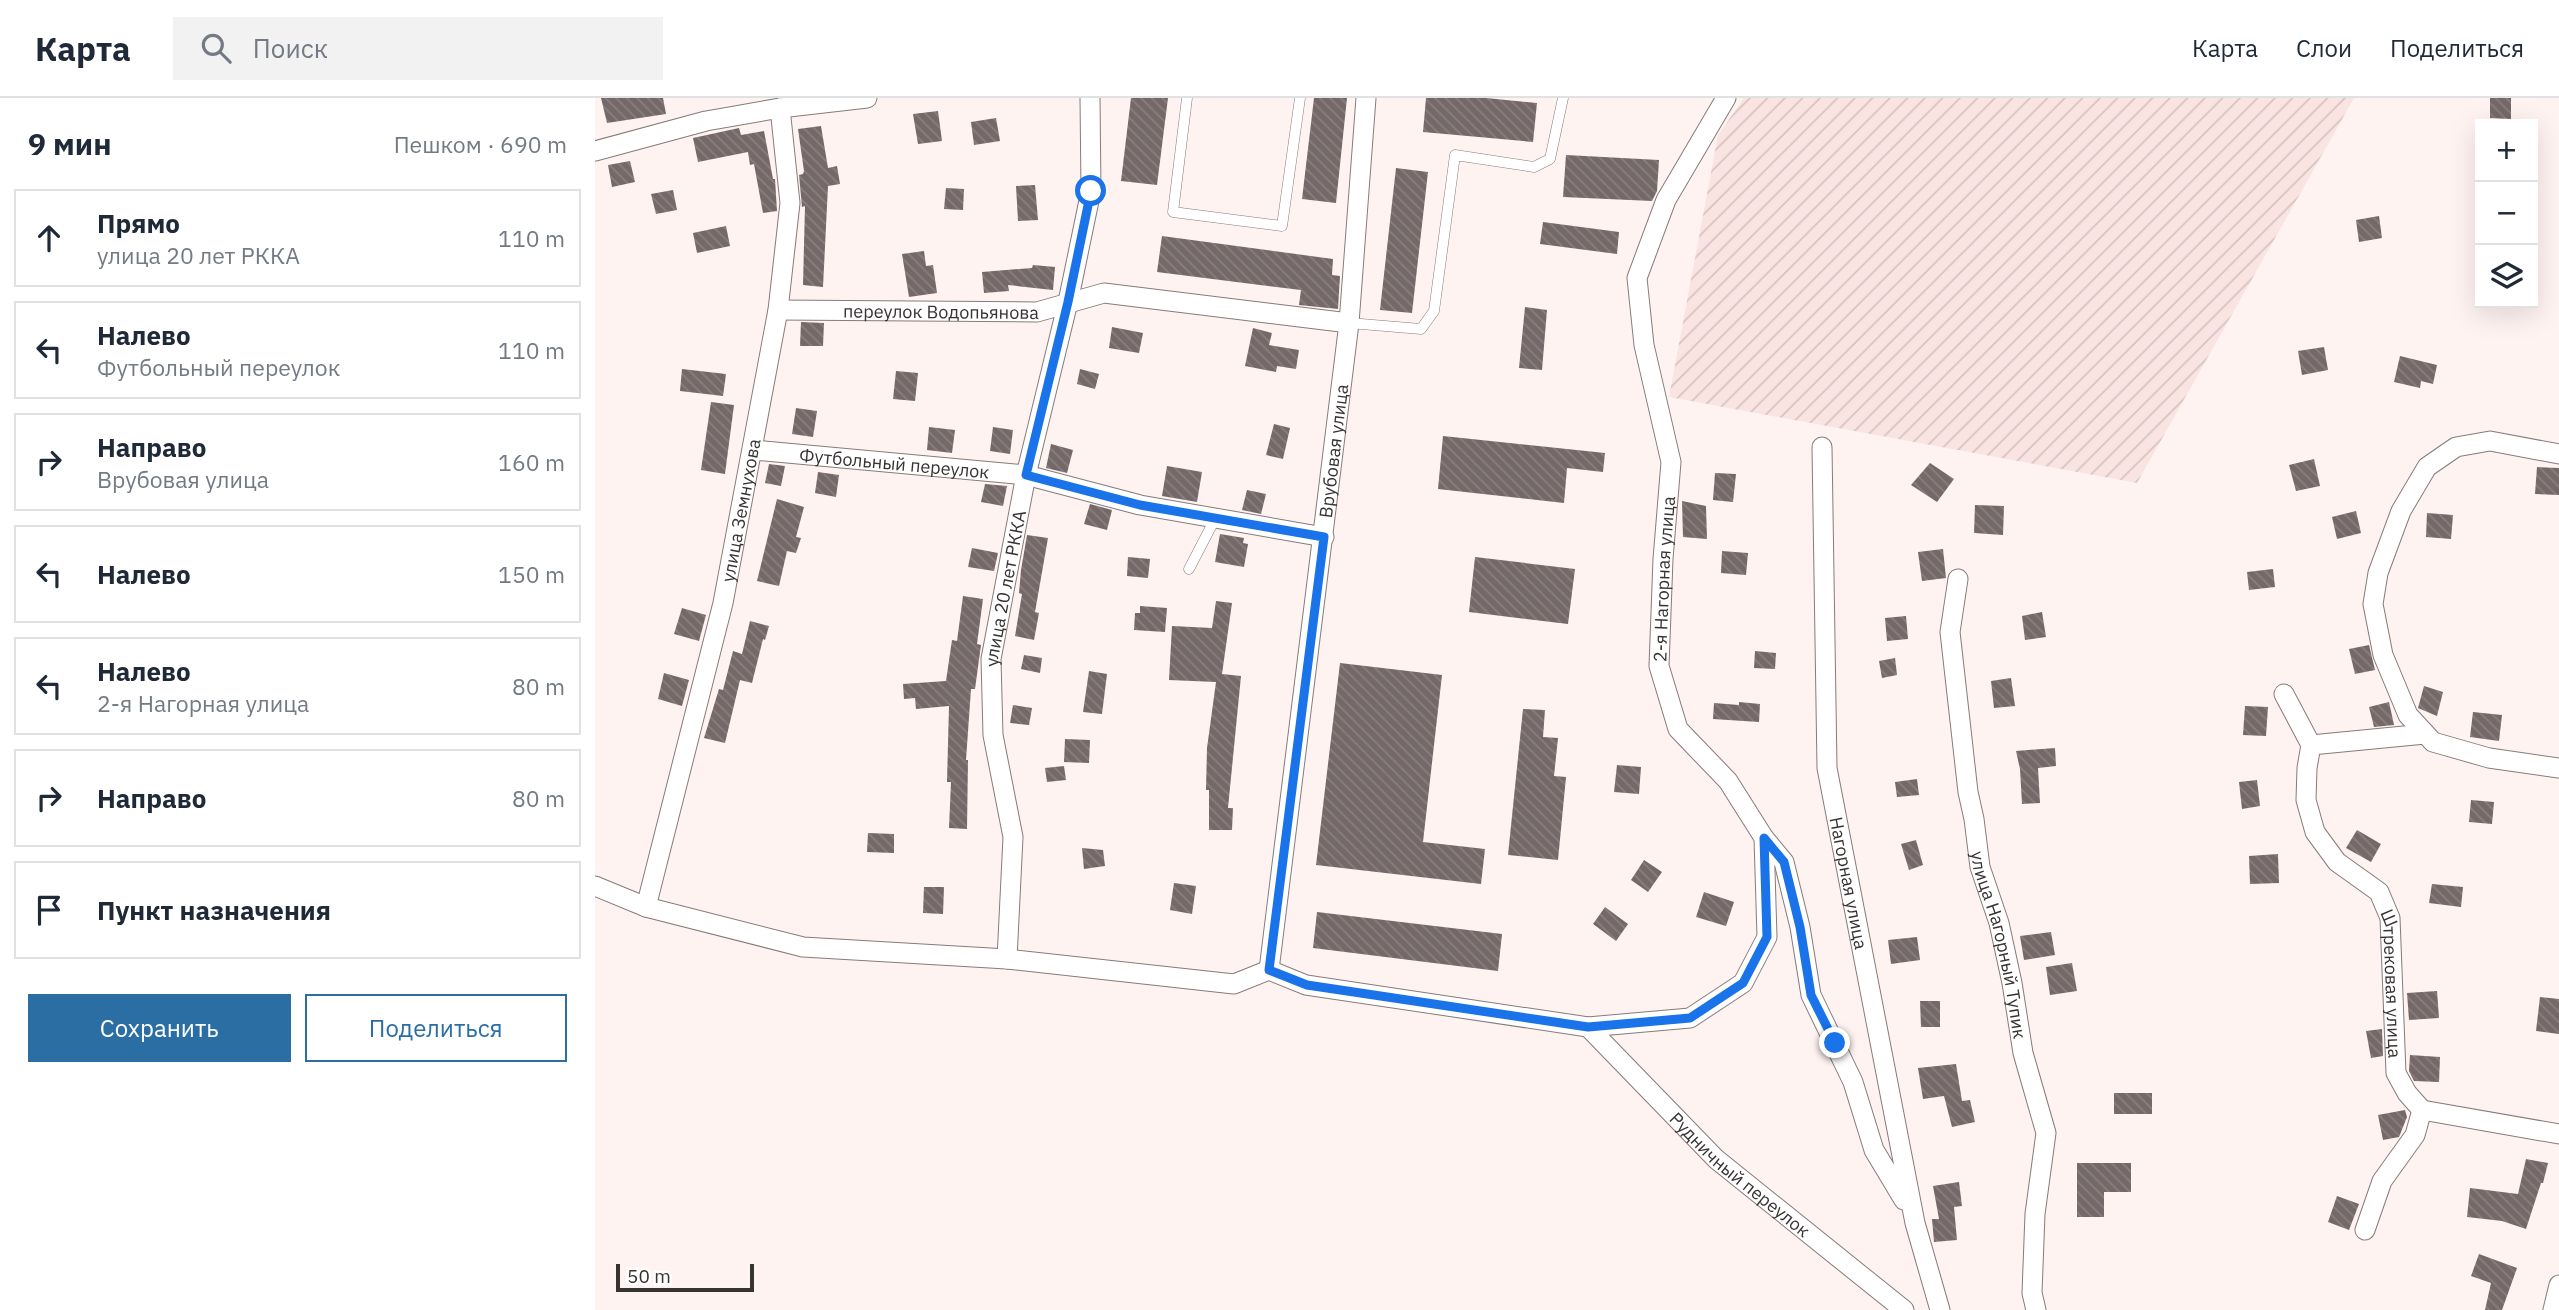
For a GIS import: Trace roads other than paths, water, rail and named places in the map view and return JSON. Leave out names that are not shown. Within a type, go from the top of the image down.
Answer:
[{"type":"street","points":[[595,151],[706,121],[780,108],[867,98]]},
{"type":"street","name":"улица 20 лет РККА","points":[[1007,960],[1013,837],[993,735],[991,659],[1026,475],[1068,302],[1091,191],[1090,98]]},
{"type":"street","name":"Врубовая улица","points":[[1269,970],[1349,323],[1366,98]]},
{"type":"street","name":"2-я Нагорная улица","points":[[1725,98],[1666,200],[1637,278],[1644,345],[1671,462],[1663,559],[1659,666],[1678,729],[1728,781],[1764,838],[1784,862],[1800,927],[1811,995],[1853,1082],[1874,1150],[1900,1191],[1915,1223]]},
{"type":"street","name":"улица Земнухова","points":[[646,906],[723,603],[778,310],[790,203],[780,108]]},
{"type":"street","name":"переулок Водопьянова","points":[[778,310],[1037,312],[1104,293],[1349,323]]},
{"type":"street","points":[[2559,454],[2490,441],[2456,447],[2427,467],[2401,510],[2378,573],[2373,604],[2383,654],[2407,715],[2433,742],[2490,758],[2559,768]]},
{"type":"street","name":"Нагорная улица","points":[[1822,447],[1827,768],[1915,1223],[1940,1310]]},
{"type":"street","name":"Футбольный переулок","points":[[753,450],[1026,475],[1140,505],[1324,537]]},
{"type":"street","name":"улица Нагорный Тупик","points":[[1958,579],[1950,632],[1968,792],[1980,867],[1999,923],[2023,1053],[2046,1133],[2035,1214],[2032,1293],[2036,1310]]},
{"type":"street","points":[[2284,694],[2311,745],[2425,734]]},
{"type":"street","name":"Штрековая улица","points":[[2311,745],[2306,800],[2315,832],[2337,862],[2379,892],[2390,918],[2396,1073],[2407,1094],[2422,1110]]},
{"type":"street","points":[[595,886],[646,906],[803,947],[1007,960],[1234,984],[1269,970],[1307,985],[1588,1027],[1690,1018],[1743,983],[1767,937],[1764,838]]},
{"type":"street","name":"Рудничный переулок","points":[[1588,1027],[1716,1159],[1904,1310]]},
{"type":"street","points":[[2365,1230],[2382,1181],[2415,1135],[2422,1110],[2559,1134]]},
{"type":"street","points":[[2553,1310],[2559,1286]]},
{"type":"lane","points":[[1187,98],[1173,212],[1282,226],[1300,98]]},
{"type":"lane","points":[[1349,323],[1421,329],[1434,311],[1455,155],[1534,167],[1550,159],[1563,98]]},
{"type":"lane","points":[[1189,569],[1215,519]]}]
